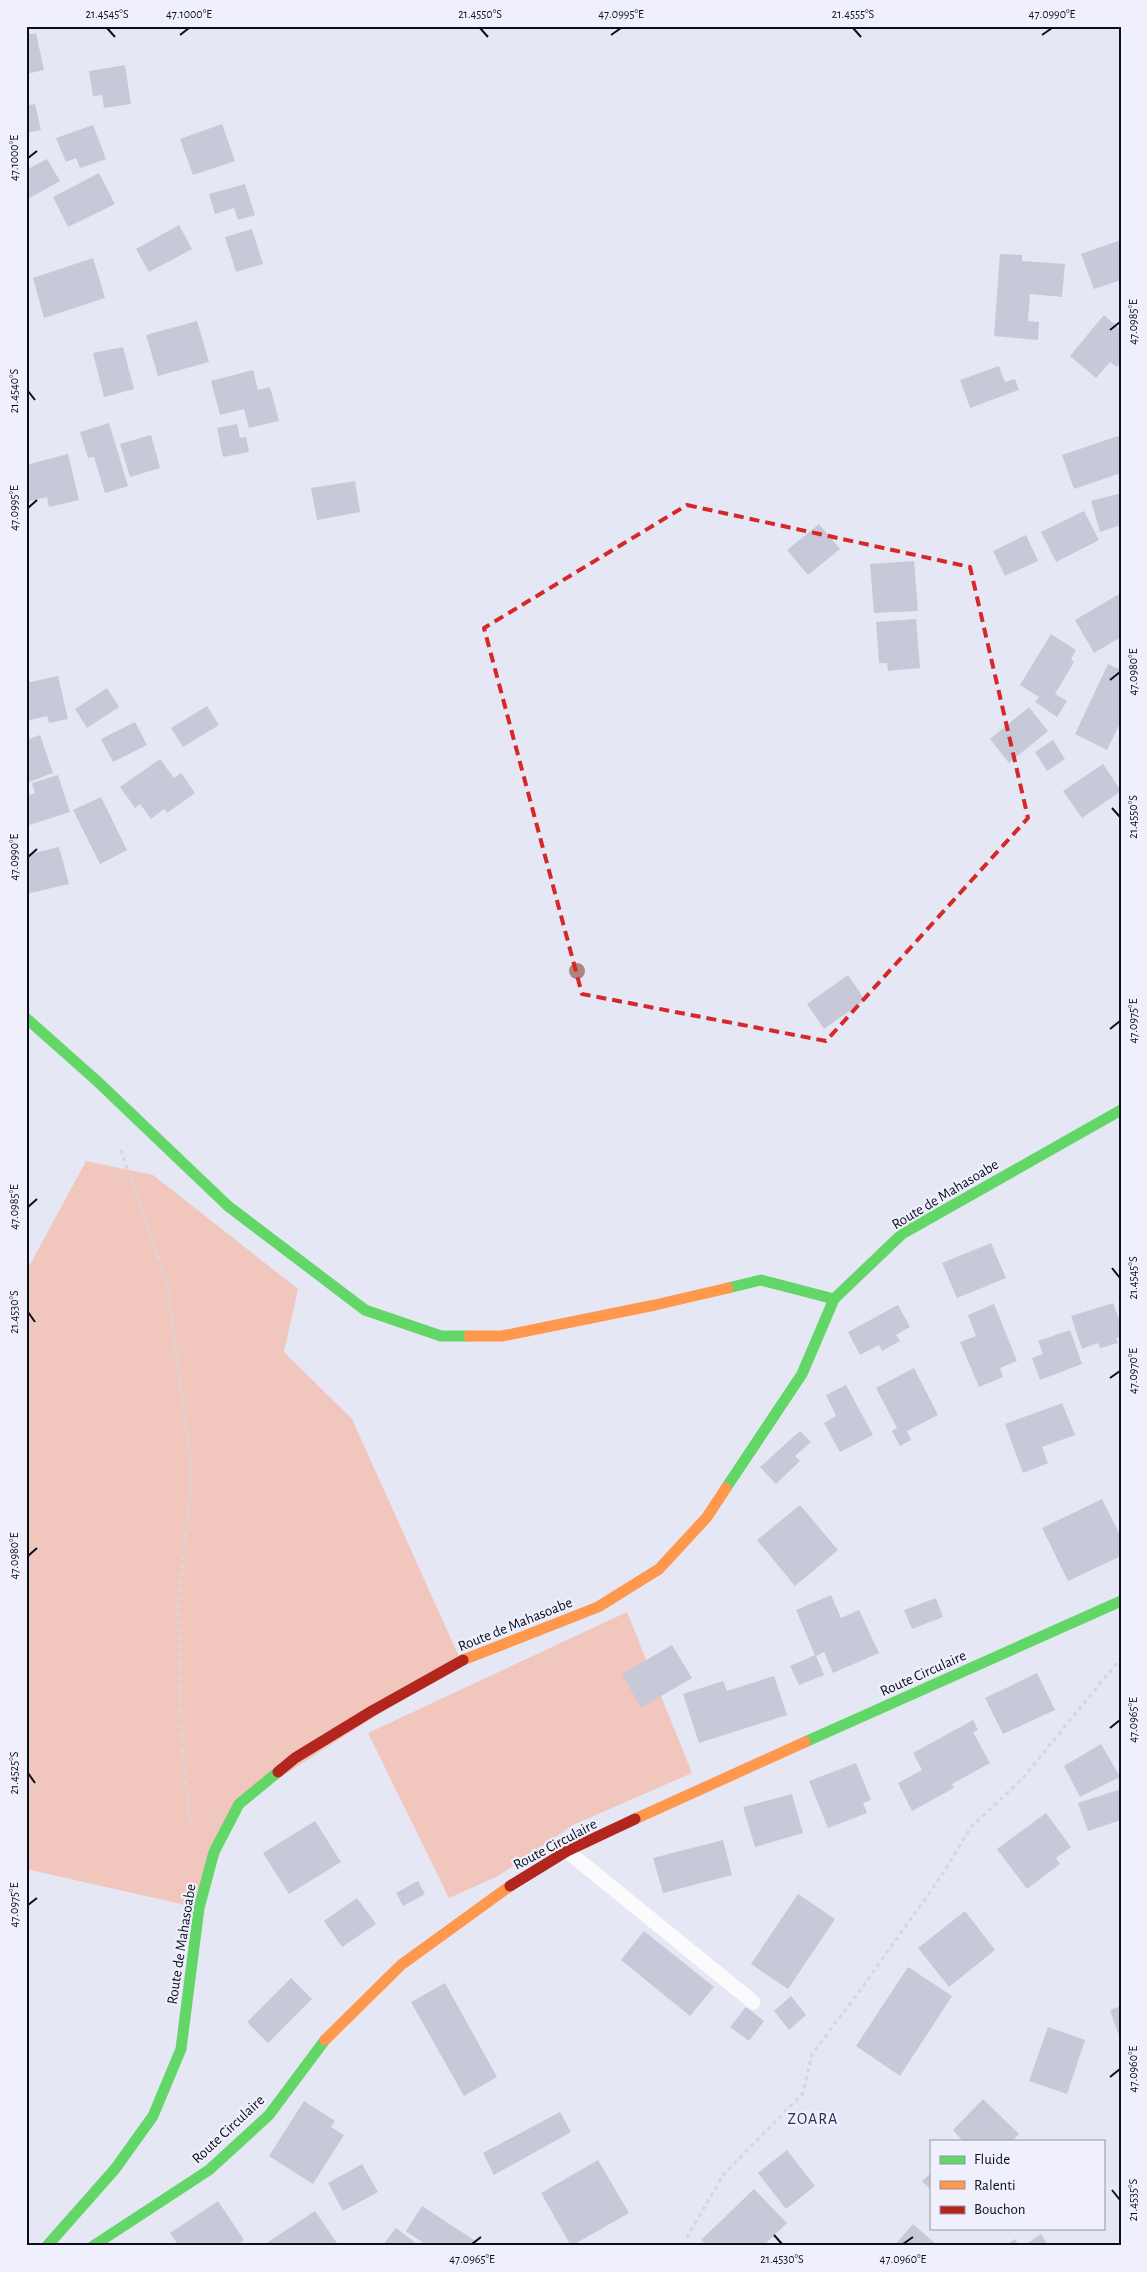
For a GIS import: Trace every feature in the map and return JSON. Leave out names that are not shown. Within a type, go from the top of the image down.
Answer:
[{"type":"street","points":[[26,1018],[97,1081],[228,1206],[365,1310],[441,1336],[502,1336],[655,1305],[762,1280],[834,1300]]},
{"type":"street","name":"Route de Mahasoabe","points":[[47,2246],[115,2170],[153,2116],[181,2050],[199,1908],[214,1852],[239,1804],[295,1758],[380,1706],[461,1661],[598,1607],[659,1569],[707,1517],[802,1374],[834,1300],[902,1234],[1121,1110]]},
{"type":"street","name":"Route Circulaire","points":[[93,2246],[209,2170],[269,2115],[322,2043],[401,1965],[515,1882],[567,1851],[722,1778],[1121,1601]]},
{"type":"lane","points":[[567,1851],[753,2002]]},
{"type":"path","points":[[119,1145],[167,1282],[192,1476],[178,1606],[182,1747],[191,1832]]},
{"type":"path","points":[[688,2246],[688,2235],[724,2174],[803,2093],[812,2054],[937,1882],[971,1827],[1022,1779],[1121,1658]]},
{"type":"highlighted area","points":[[687,505],[970,567],[1028,818],[826,1041],[582,994],[484,628]]},
{"type":"shaded area","points":[[86,1161],[153,1175],[298,1289],[284,1352],[352,1419],[461,1661],[239,1804],[199,1908],[26,1869],[26,1272]]},
{"type":"shaded area","points":[[627,1612],[692,1773],[573,1825],[498,1876],[449,1898],[368,1733]]},
{"type":"building","points":[[36,33],[44,70],[26,74],[26,35]]},
{"type":"building","points":[[125,65],[131,104],[104,108],[102,95],[93,96],[89,71]]},
{"type":"building","points":[[35,104],[41,130],[26,133],[26,106]]},
{"type":"building","points":[[222,124],[235,161],[193,175],[180,139]]},
{"type":"building","points":[[93,125],[106,159],[80,168],[76,158],[66,162],[56,138]]},
{"type":"building","points":[[47,159],[60,181],[26,200],[26,170]]},
{"type":"building","points":[[99,173],[115,204],[68,227],[53,197]]},
{"type":"building","points":[[245,184],[255,215],[238,220],[234,208],[215,214],[209,194]]},
{"type":"building","points":[[179,225],[192,249],[149,272],[136,249]]},
{"type":"building","points":[[252,229],[263,264],[236,272],[225,237]]},
{"type":"building","points":[[1121,240],[1121,280],[1094,289],[1081,254]]},
{"type":"building","points":[[1000,254],[1022,255],[1022,261],[1065,264],[1062,297],[1030,294],[1028,321],[1039,322],[1038,340],[994,336]]},
{"type":"building","points":[[93,258],[105,298],[44,318],[33,278]]},
{"type":"building","points":[[1104,315],[1121,330],[1121,361],[1117,367],[1110,362],[1096,378],[1070,356]]},
{"type":"building","points":[[197,321],[209,362],[158,376],[146,335]]},
{"type":"building","points":[[123,347],[134,389],[104,397],[93,353]]},
{"type":"building","points":[[999,366],[1005,382],[1015,379],[1019,390],[970,408],[960,380]]},
{"type":"building","points":[[253,370],[258,390],[270,387],[279,421],[249,428],[244,409],[220,415],[211,381]]},
{"type":"building","points":[[109,423],[128,486],[105,493],[94,457],[88,458],[80,432]]},
{"type":"building","points":[[237,424],[240,438],[246,437],[249,452],[223,457],[217,428]]},
{"type":"building","points":[[151,435],[160,468],[130,477],[120,444]]},
{"type":"building","points":[[1121,435],[1121,473],[1074,489],[1062,455]]},
{"type":"building","points":[[68,454],[79,500],[49,507],[47,497],[26,502],[26,465]]},
{"type":"building","points":[[355,481],[360,512],[317,520],[311,488]]},
{"type":"building","points":[[1121,493],[1121,525],[1100,532],[1091,501]]},
{"type":"building","points":[[1084,511],[1099,540],[1056,562],[1041,532]]},
{"type":"building","points":[[819,524],[840,549],[808,575],[787,550]]},
{"type":"building","points":[[1026,535],[1038,561],[1005,576],[993,551]]},
{"type":"building","points":[[914,561],[918,611],[874,613],[870,564]]},
{"type":"building","points":[[1121,593],[1121,637],[1094,653],[1075,620]]},
{"type":"building","points":[[916,619],[920,668],[888,671],[887,663],[879,663],[876,622]]},
{"type":"building","points":[[1051,634],[1076,650],[1071,659],[1074,662],[1055,694],[1067,701],[1057,717],[1035,702],[1039,697],[1020,685]]},
{"type":"building","points":[[1108,664],[1121,670],[1121,721],[1107,750],[1075,734]]},
{"type":"building","points":[[58,676],[68,719],[49,723],[47,716],[26,721],[26,683]]},
{"type":"building","points":[[107,688],[119,707],[87,728],[75,709]]},
{"type":"building","points":[[207,706],[219,725],[183,747],[171,728]]},
{"type":"building","points":[[1029,707],[1048,731],[1009,763],[990,739]]},
{"type":"building","points":[[135,722],[147,745],[113,762],[101,739]]},
{"type":"building","points":[[40,735],[53,773],[26,783],[26,740]]},
{"type":"building","points":[[1053,740],[1065,759],[1047,771],[1035,752]]},
{"type":"building","points":[[160,759],[174,778],[181,773],[195,793],[167,813],[164,809],[151,819],[140,804],[135,808],[120,787]]},
{"type":"building","points":[[1103,764],[1121,791],[1082,818],[1063,791]]},
{"type":"building","points":[[58,775],[70,812],[26,826],[26,796],[35,793],[32,783]]},
{"type":"building","points":[[101,797],[127,850],[100,864],[73,810]]},
{"type":"building","points":[[59,847],[69,884],[26,894],[26,855]]},
{"type":"building","points":[[848,975],[865,1000],[824,1029],[807,1004]]},
{"type":"building","points":[[991,1243],[1006,1278],[957,1298],[942,1263]]},
{"type":"building","points":[[1113,1303],[1121,1325],[1121,1337],[1116,1338],[1118,1343],[1100,1348],[1098,1343],[1082,1349],[1071,1316]]},
{"type":"building","points":[[994,1304],[1017,1361],[1000,1368],[1003,1377],[979,1387],[960,1342],[976,1336],[968,1315]]},
{"type":"building","points":[[898,1305],[910,1327],[896,1335],[900,1341],[882,1351],[879,1345],[860,1355],[848,1332]]},
{"type":"building","points":[[1070,1330],[1082,1364],[1040,1380],[1032,1358],[1043,1354],[1038,1341]]},
{"type":"building","points":[[914,1368],[938,1415],[907,1431],[911,1440],[900,1446],[892,1431],[897,1428],[876,1388]]},
{"type":"building","points":[[846,1385],[873,1435],[840,1452],[824,1423],[836,1416],[826,1395]]},
{"type":"building","points":[[1062,1403],[1075,1435],[1042,1447],[1048,1463],[1023,1473],[1005,1424]]},
{"type":"building","points":[[800,1431],[811,1442],[795,1456],[800,1461],[776,1484],[760,1467]]},
{"type":"building","points":[[1102,1499],[1121,1537],[1121,1556],[1068,1581],[1042,1528]]},
{"type":"building","points":[[800,1505],[838,1550],[795,1586],[757,1540]]},
{"type":"building","points":[[831,1595],[841,1618],[859,1610],[879,1653],[833,1673],[824,1652],[816,1656],[824,1675],[799,1685],[790,1666],[815,1655],[796,1610]]},
{"type":"building","points":[[936,1598],[943,1617],[912,1629],[904,1610]]},
{"type":"building","points":[[672,1645],[692,1678],[641,1708],[622,1674]]},
{"type":"building","points":[[1037,1673],[1055,1710],[1003,1734],[985,1698]]},
{"type":"building","points":[[774,1676],[787,1715],[699,1743],[683,1694],[723,1681],[727,1691]]},
{"type":"building","points":[[973,1720],[978,1730],[973,1732],[990,1763],[952,1784],[954,1788],[912,1811],[898,1783],[922,1770],[913,1753]]},
{"type":"building","points":[[1101,1744],[1120,1777],[1080,1797],[1064,1766]]},
{"type":"building","points":[[856,1763],[871,1800],[863,1803],[867,1813],[828,1828],[809,1781]]},
{"type":"building","points":[[1121,1789],[1121,1820],[1088,1831],[1078,1803]]},
{"type":"building","points":[[792,1794],[803,1833],[755,1847],[743,1807]]},
{"type":"building","points":[[1046,1813],[1071,1847],[1056,1858],[1060,1864],[1027,1889],[997,1849]]},
{"type":"building","points":[[315,1821],[341,1862],[289,1894],[263,1853]]},
{"type":"building","points":[[723,1840],[732,1875],[663,1893],[653,1858]]},
{"type":"building","points":[[418,1881],[425,1894],[403,1906],[396,1893]]},
{"type":"building","points":[[798,1894],[835,1919],[788,1989],[751,1964]]},
{"type":"building","points":[[357,1898],[376,1924],[342,1947],[324,1921]]},
{"type":"building","points":[[965,1911],[995,1950],[949,1987],[918,1948]]},
{"type":"building","points":[[644,1931],[714,1987],[690,2016],[621,1960]]},
{"type":"building","points":[[908,1967],[952,1996],[900,2076],[856,2046]]},
{"type":"building","points":[[291,1978],[312,1999],[268,2043],[247,2022]]},
{"type":"building","points":[[445,1983],[497,2077],[464,2096],[411,2002]]},
{"type":"building","points":[[791,1996],[806,2015],[789,2030],[774,2011]]},
{"type":"building","points":[[1121,2006],[1121,2039],[1120,2039],[1110,2010]]},
{"type":"building","points":[[746,2007],[764,2021],[749,2041],[730,2027]]},
{"type":"building","points":[[1048,2027],[1085,2040],[1067,2094],[1029,2081]]},
{"type":"building","points":[[983,2099],[1019,2134],[1013,2140],[962,2140],[953,2130]]},
{"type":"building","points":[[304,2101],[335,2121],[331,2127],[344,2135],[313,2184],[269,2156]]},
{"type":"building","points":[[560,2112],[571,2132],[494,2175],[483,2153]]},
{"type":"building","points":[[787,2150],[815,2186],[786,2209],[758,2173]]},
{"type":"building","points":[[598,2160],[629,2213],[571,2246],[541,2193]]},
{"type":"building","points":[[362,2164],[378,2192],[343,2211],[328,2183]]},
{"type":"building","points":[[930,2174],[930,2189],[922,2181]]},
{"type":"building","points":[[754,2189],[787,2223],[763,2246],[707,2246],[701,2240]]},
{"type":"building","points":[[218,2201],[244,2240],[236,2246],[179,2246],[170,2233]]},
{"type":"building","points":[[422,2206],[483,2246],[419,2246],[422,2242],[406,2231]]},
{"type":"building","points":[[315,2211],[339,2246],[262,2246]]},
{"type":"building","points":[[913,2224],[938,2246],[894,2246]]},
{"type":"building","points":[[396,2228],[417,2244],[416,2246],[382,2246]]},
{"type":"building","points":[[1041,2234],[1049,2246],[1023,2246]]},
{"type":"building","points":[[1015,2239],[1019,2246],[1004,2246]]},
{"type":"traffic: fast","points":[[26,1018],[97,1081],[228,1206],[365,1310],[441,1336],[469,1336]]},
{"type":"traffic: fast","points":[[726,1488],[802,1374],[834,1299],[902,1234],[1121,1110]]},
{"type":"traffic: fast","points":[[728,1288],[761,1280],[834,1299]]},
{"type":"traffic: fast","points":[[805,1742],[1121,1601]]},
{"type":"traffic: fast","points":[[47,2246],[115,2169],[153,2116],[181,2049],[199,1908],[214,1852],[239,1804],[278,1772]]},
{"type":"traffic: fast","points":[[93,2246],[209,2170],[269,2115],[325,2040]]},
{"type":"traffic: slow","points":[[469,1336],[502,1336],[728,1288]]},
{"type":"traffic: slow","points":[[463,1660],[598,1607],[659,1569],[707,1517],[726,1488]]},
{"type":"traffic: slow","points":[[635,1819],[805,1742]]},
{"type":"traffic: slow","points":[[325,2040],[401,1965],[510,1886]]},
{"type":"traffic: jam","points":[[278,1772],[295,1758],[372,1711],[463,1660]]},
{"type":"traffic: jam","points":[[510,1886],[567,1851],[635,1819]]},
{"type":"district","name":"ZOARA","points":[[813,2118]]}]
